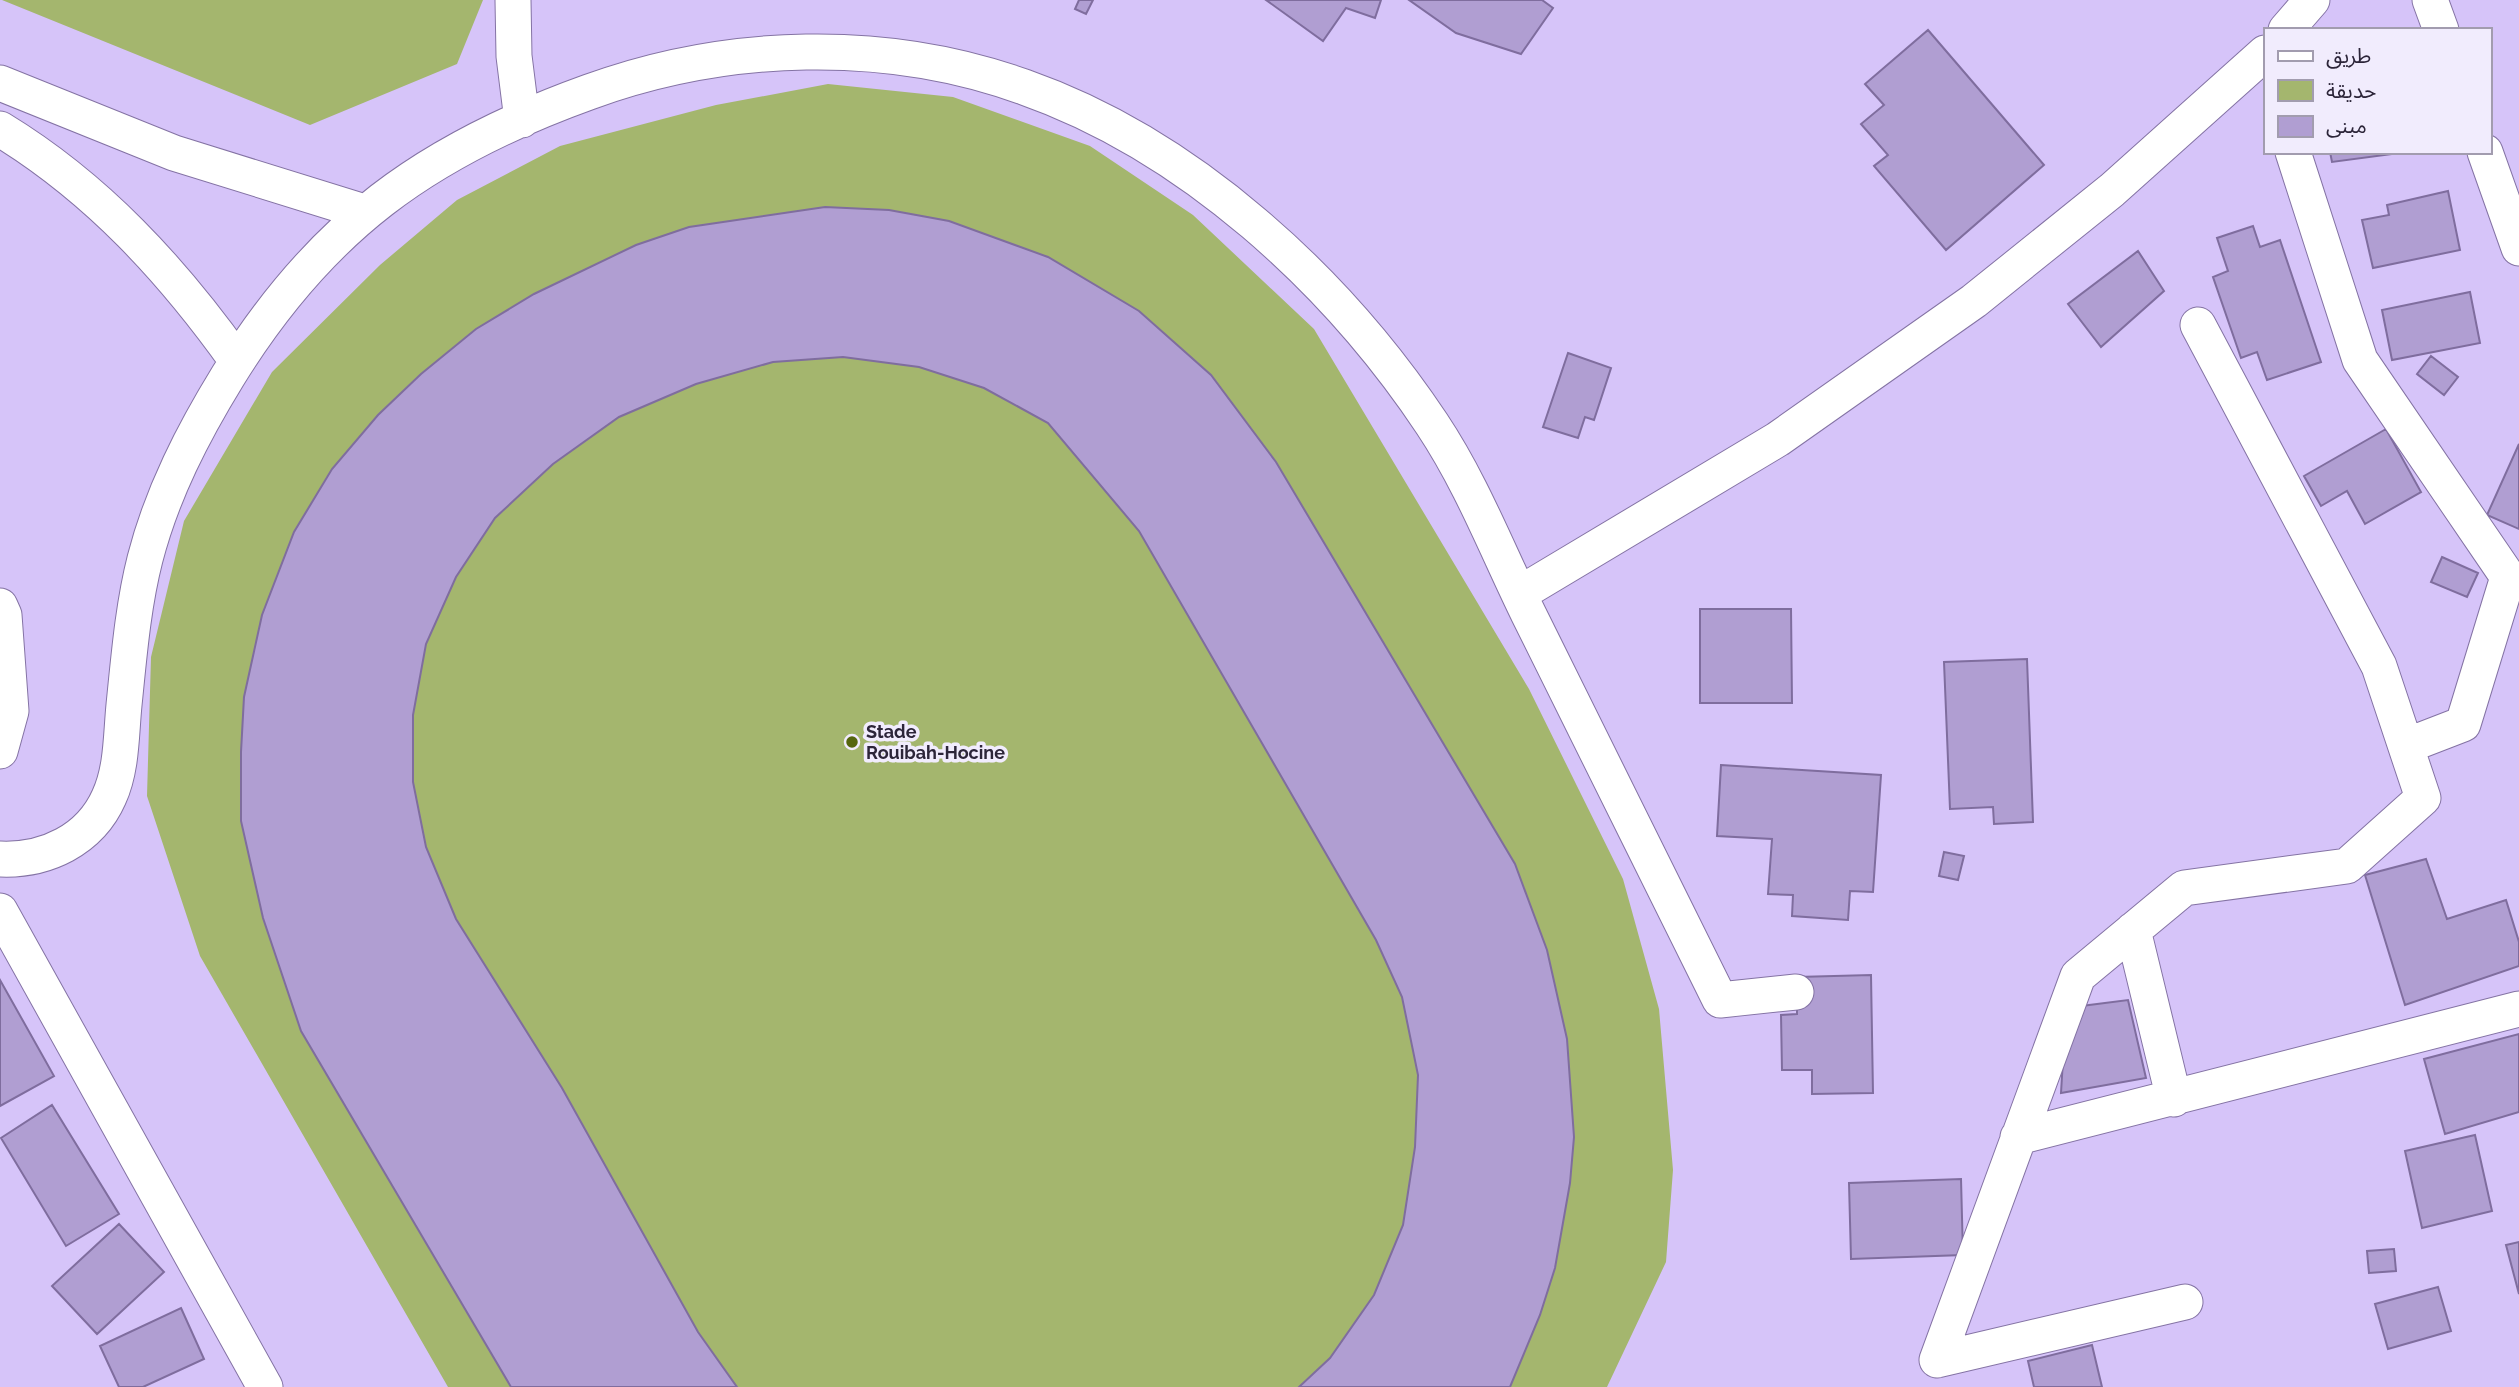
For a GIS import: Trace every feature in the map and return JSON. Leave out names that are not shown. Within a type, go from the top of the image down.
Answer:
[{"type":"street","points":[[513,0],[514,56],[522,120]]},
{"type":"street","points":[[2288,28],[2312,0]]},
{"type":"street","points":[[2430,0],[2440,28]]},
{"type":"street","points":[[0,859],[46,855],[73,841],[96,820],[111,794],[118,764],[131,632],[145,560],[167,489],[200,422],[273,307],[316,257],[364,212],[413,177],[522,120],[590,92],[660,70],[733,57],[806,52],[880,55],[953,66],[1024,86],[1091,116],[1172,163],[1226,202],[1317,281],[1379,351],[1434,427],[1481,508],[1519,594],[1720,1000],[1796,992]]},
{"type":"street","points":[[1519,594],[1778,439],[1974,301],[2112,190],[2264,58]]},
{"type":"street","points":[[0,83],[174,153],[364,212]]},
{"type":"street","points":[[0,129],[82,188],[140,240],[191,297],[237,361]]},
{"type":"street","points":[[2294,154],[2360,360],[2514,580],[2463,724],[2406,746]]},
{"type":"street","points":[[2486,154],[2519,248]]},
{"type":"street","points":[[2185,1302],[1937,1360],[2078,976],[2185,888],[2347,866],[2423,798],[2379,666],[2197,325]]},
{"type":"street","points":[[0,607],[4,615],[11,711],[0,751]]},
{"type":"street","points":[[0,911],[265,1387]]},
{"type":"street","points":[[2133,930],[2174,1099]]},
{"type":"street","points":[[2018,1136],[2174,1099],[2519,1009]]},
{"type":"green space","points":[[2,0],[483,0],[457,64],[310,125]]},
{"type":"green space","name":"Stade Rouibah-Hocine","points":[[828,84],[953,97],[1090,146],[1193,215],[1314,329],[1529,689],[1623,879],[1659,1009],[1673,1170],[1666,1262],[1607,1387],[448,1387],[200,956],[147,796],[151,657],[184,521],[272,372],[380,265],[457,200],[560,146],[716,105]]},
{"type":"building","points":[[1079,0],[1093,0],[1086,14],[1075,9]]},
{"type":"building","points":[[1266,0],[1381,0],[1375,18],[1346,8],[1323,41]]},
{"type":"building","points":[[1409,0],[1542,0],[1553,8],[1521,54],[1456,33]]},
{"type":"building","points":[[1928,30],[2044,165],[1946,250],[1874,166],[1888,155],[1861,124],[1884,105],[1865,84]]},
{"type":"building","points":[[2330,154],[2392,154],[2332,162]]},
{"type":"building","points":[[2448,191],[2460,250],[2373,268],[2362,220],[2389,215],[2387,205]]},
{"type":"building","points":[[825,207],[889,210],[949,221],[1048,257],[1139,311],[1211,375],[1276,462],[1515,864],[1547,950],[1567,1039],[1574,1137],[1570,1183],[1555,1268],[1540,1315],[1510,1387],[1299,1387],[1330,1358],[1374,1295],[1403,1225],[1415,1147],[1418,1075],[1402,997],[1376,940],[1139,531],[1048,423],[984,388],[919,367],[843,357],[773,362],[696,384],[619,417],[553,464],[495,518],[456,577],[426,644],[413,715],[413,782],[426,847],[456,919],[562,1088],[698,1332],[737,1387],[511,1387],[301,1031],[263,918],[241,821],[244,697],[262,615],[294,532],[332,469],[378,415],[421,374],[476,329],[534,294],[636,245],[689,227]]},
{"type":"building","points":[[2253,226],[2260,247],[2280,240],[2321,362],[2267,380],[2257,352],[2241,358],[2213,277],[2228,271],[2217,238]]},
{"type":"building","points":[[2138,251],[2164,291],[2101,347],[2068,304]]},
{"type":"building","points":[[2470,292],[2480,343],[2392,360],[2382,310]]},
{"type":"building","points":[[1568,353],[1611,368],[1594,420],[1585,417],[1578,438],[1543,427]]},
{"type":"building","points":[[2431,356],[2458,377],[2444,395],[2417,374]]},
{"type":"building","points":[[2386,429],[2421,492],[2365,524],[2347,491],[2321,506],[2304,476]]},
{"type":"building","points":[[2519,444],[2519,529],[2487,515]]},
{"type":"building","points":[[2442,557],[2478,573],[2467,597],[2431,582]]},
{"type":"building","points":[[1700,609],[1791,609],[1792,703],[1700,703]]},
{"type":"building","points":[[2027,659],[2033,822],[1994,824],[1993,807],[1950,809],[1944,662]]},
{"type":"building","points":[[1721,765],[1881,775],[1873,892],[1850,891],[1848,920],[1792,916],[1793,895],[1768,894],[1772,839],[1717,836]]},
{"type":"building","points":[[1944,852],[1964,856],[1958,880],[1939,876]]},
{"type":"building","points":[[2426,859],[2447,919],[2506,900],[2519,942],[2519,966],[2405,1005],[2365,875]]},
{"type":"building","points":[[1871,975],[1873,1093],[1812,1094],[1812,1070],[1782,1070],[1781,1015],[1797,1014],[1797,977]]},
{"type":"building","points":[[0,980],[54,1076],[0,1106]]},
{"type":"building","points":[[2128,1000],[2146,1078],[2061,1093],[2066,1008]]},
{"type":"building","points":[[2519,1034],[2519,1112],[2445,1134],[2424,1059]]},
{"type":"building","points":[[52,1105],[119,1214],[66,1246],[1,1138]]},
{"type":"building","points":[[2475,1135],[2492,1211],[2422,1228],[2405,1151]]},
{"type":"building","points":[[1961,1179],[1963,1255],[1851,1259],[1849,1183]]},
{"type":"building","points":[[119,1224],[164,1272],[97,1334],[52,1286]]},
{"type":"building","points":[[2519,1242],[2519,1294],[2506,1245]]},
{"type":"building","points":[[2394,1249],[2396,1271],[2369,1273],[2367,1251]]},
{"type":"building","points":[[2438,1287],[2451,1331],[2388,1349],[2375,1304]]},
{"type":"building","points":[[181,1308],[204,1359],[143,1387],[119,1387],[100,1346]]},
{"type":"building","points":[[2092,1345],[2102,1387],[2034,1387],[2028,1361]]},
{"type":"place","name":"Stade Rouibah-Hocine","points":[[852,742]]}]
